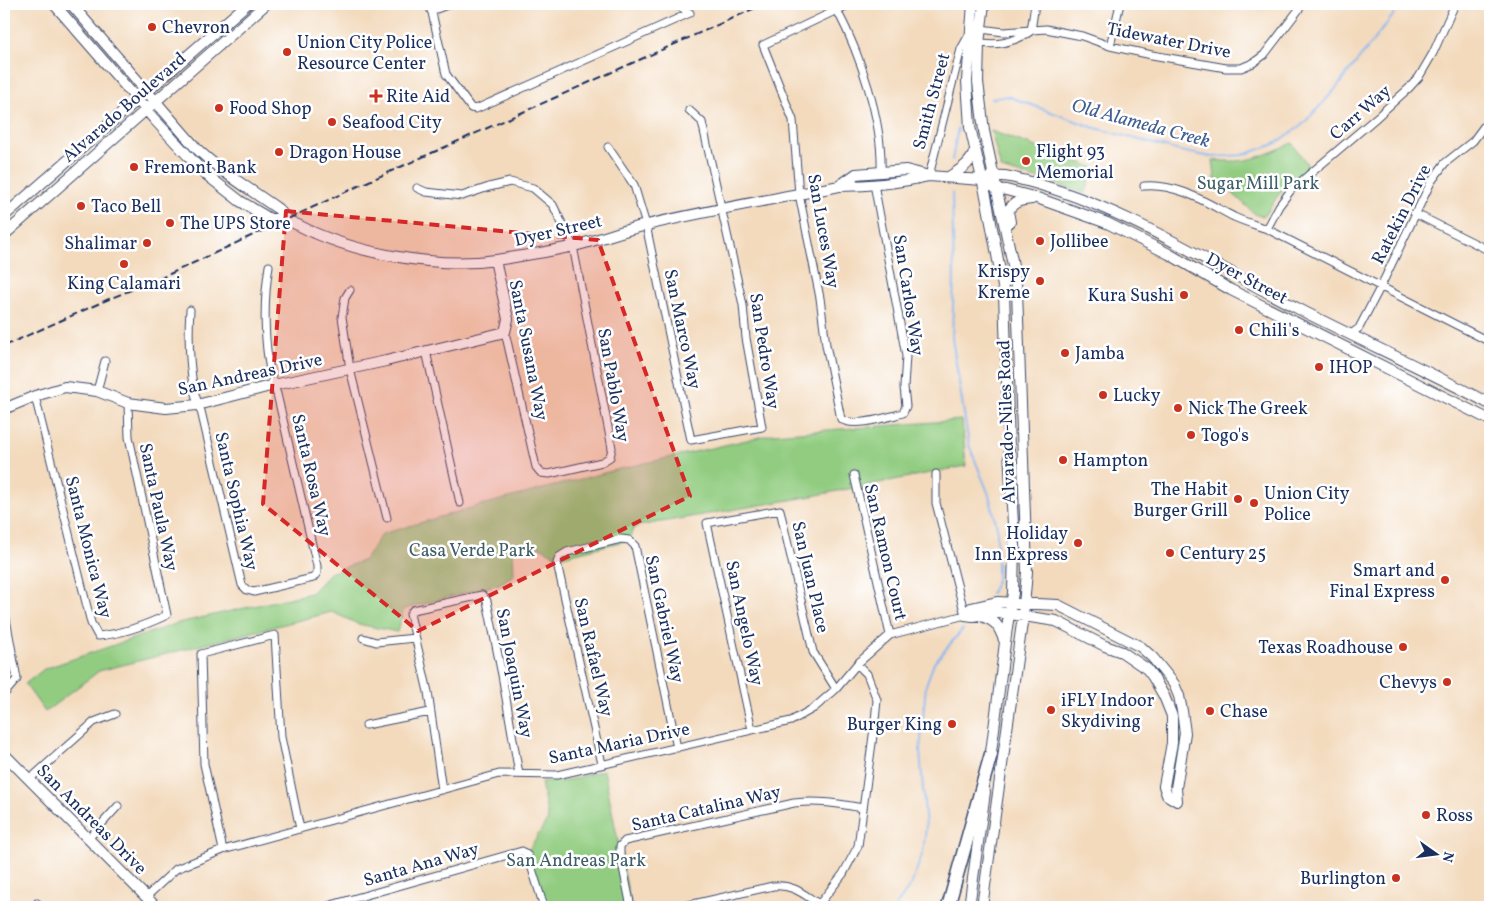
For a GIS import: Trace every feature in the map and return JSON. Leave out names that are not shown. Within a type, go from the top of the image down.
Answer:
[{"type":"highway","points":[[948,907],[990,754]]},
{"type":"main road","name":"Dyer Street","points":[[54,4],[146,110],[203,172],[233,195],[270,219],[286,219],[325,237],[361,248],[398,256],[424,260],[464,262],[495,260],[573,246],[646,225],[839,186],[908,181],[929,176]]},
{"type":"main road","points":[[62,4],[79,23],[89,25]]},
{"type":"main road","name":"Dyer Street","points":[[71,4],[204,157],[280,210],[286,219]]},
{"type":"main road","name":"Alvarado Boulevard","points":[[4,216],[247,4]]},
{"type":"main road","name":"Alvarado Boulevard","points":[[4,236],[266,4]]},
{"type":"main road","name":"Smith Street","points":[[970,4],[967,81],[970,127],[982,180]]},
{"type":"main road","name":"Smith Street","points":[[984,4],[980,29],[978,82],[984,131],[994,175]]},
{"type":"main road","points":[[949,177],[968,165],[975,150]]},
{"type":"main road","name":"Dyer Street","points":[[839,186],[856,174],[881,171],[906,170],[929,176],[982,180],[997,189],[1037,198],[1107,223],[1169,254],[1231,290],[1490,420]]},
{"type":"main road","name":"Dyer Street","points":[[982,180],[994,175],[1018,179],[1052,188],[1102,207],[1172,240],[1274,296],[1490,404]]},
{"type":"main road","name":"Alvarado-Niles Road","points":[[982,907],[1025,604],[1027,572],[1017,291],[994,175]]},
{"type":"main road","name":"Alvarado-Niles Road","points":[[969,907],[1014,578],[1014,543],[1008,450],[1004,292],[982,180]]},
{"type":"main road","points":[[1012,260],[1014,247],[1008,211],[1015,202],[1037,198]]},
{"type":"main road","name":"Santa Susana Way","points":[[495,260],[508,319],[505,332]]},
{"type":"main road","name":"San Andreas Drive","points":[[4,409],[35,396],[65,387],[97,391],[128,403],[166,408],[198,404],[505,332]]},
{"type":"main road","points":[[1327,338],[1341,339],[1351,334]]},
{"type":"main road","name":"Santa Maria Drive","points":[[998,602],[1058,605],[1141,647],[1164,671],[1174,684],[1179,696],[1184,721],[1183,746],[1176,788],[1177,801],[1167,795],[1164,786],[1172,743],[1172,716],[1164,696],[1147,669],[1122,652],[1105,646],[1056,621],[997,612],[965,615],[971,608],[998,602]]},
{"type":"main road","points":[[978,615],[995,623],[1005,642]]},
{"type":"main road","name":"San Andreas Drive","points":[[4,754],[156,907]]},
{"type":"street","points":[[450,4],[431,7],[446,74],[472,108],[480,108],[690,13],[676,4]]},
{"type":"street","points":[[851,4],[837,10],[859,61],[876,114],[881,171]]},
{"type":"street","points":[[1031,31],[1035,4]]},
{"type":"street","points":[[1110,46],[1120,4]]},
{"type":"street","name":"Tidewater Drive","points":[[980,29],[1004,32],[1046,29],[1082,36],[1110,46],[1152,55],[1226,68],[1241,68],[1253,64],[1264,55],[1303,4]]},
{"type":"street","name":"Carr Way","points":[[1267,230],[1279,206],[1291,190],[1400,98],[1419,77],[1455,4]]},
{"type":"street","name":"San Luces Way","points":[[837,10],[763,45],[793,120],[799,194],[820,298],[826,345],[842,419],[847,423]]},
{"type":"street","points":[[979,42],[970,35],[980,29]]},
{"type":"street","name":"Tidewater Drive","points":[[979,42],[1011,41],[1023,37],[1031,31]]},
{"type":"street","name":"Smith Street","points":[[929,176],[961,49],[970,35]]},
{"type":"street","points":[[689,110],[702,122],[722,210]]},
{"type":"street","name":"Ratekin Drive","points":[[1351,334],[1359,328],[1381,286],[1430,182],[1445,163],[1473,140],[1490,118]]},
{"type":"street","name":"San Marco Way","points":[[608,147],[634,185],[646,225],[691,440]]},
{"type":"street","name":"San Pablo Way","points":[[417,188],[426,192],[462,196],[510,182],[533,188],[552,205],[573,246],[612,448],[610,457],[602,462],[549,474],[541,473]]},
{"type":"street","name":"San Carlos Way","points":[[847,423],[856,423],[902,413],[906,406],[904,387],[906,356],[874,184]]},
{"type":"street","points":[[1144,186],[1158,185],[1189,193],[1237,218],[1267,230],[1381,286],[1490,342]]},
{"type":"street","name":"San Pedro Way","points":[[691,440],[762,427],[746,338],[743,305],[722,210]]},
{"type":"street","points":[[1414,213],[1490,251]]},
{"type":"street","name":"Santa Rosa Way","points":[[269,266],[266,286],[266,341],[274,385],[317,566],[317,573]]},
{"type":"street","points":[[350,290],[345,298],[342,317],[350,369],[386,518]]},
{"type":"street","name":"Santa Sophia Way","points":[[190,310],[190,364],[242,585],[247,590],[254,592],[313,578],[317,573]]},
{"type":"street","name":"Santa Susana Way","points":[[505,332],[536,467],[541,473]]},
{"type":"street","points":[[426,351],[460,503]]},
{"type":"street","points":[[97,391],[105,361]]},
{"type":"street","name":"Santa Monica Way","points":[[35,396],[91,623],[98,636],[153,622],[167,615]]},
{"type":"street","name":"Santa Paula Way","points":[[128,403],[129,437],[167,615]]},
{"type":"street","points":[[936,474],[936,502],[965,615]]},
{"type":"street","name":"San Ramon Court","points":[[854,475],[890,635]]},
{"type":"street","name":"San Juan Place","points":[[707,523],[780,510],[813,652],[836,689]]},
{"type":"street","name":"San Angelo Way","points":[[707,523],[752,730]]},
{"type":"street","name":"San Gabriel Way","points":[[559,557],[567,552],[621,539],[630,540],[635,546],[677,748]]},
{"type":"street","name":"San Rafael Way","points":[[559,557],[557,563],[602,764]]},
{"type":"street","name":"San Joaquin Way","points":[[415,638],[410,614],[413,610],[482,595],[487,601],[502,675],[518,774]]},
{"type":"street","points":[[4,608],[17,679],[4,694]]},
{"type":"street","name":"Santa Maria Drive","points":[[146,897],[176,869],[223,850],[499,774],[557,775],[791,721],[814,708],[836,689],[857,664],[890,635],[965,615]]},
{"type":"street","points":[[223,850],[204,764],[201,654],[275,636],[281,737],[300,829]]},
{"type":"street","points":[[363,638],[376,642],[415,638],[428,692],[442,790]]},
{"type":"street","points":[[680,907],[783,885],[791,886],[818,906],[843,874],[858,846],[876,721],[876,700],[867,674],[857,664]]},
{"type":"street","points":[[366,725],[430,712]]},
{"type":"street","points":[[30,779],[94,722],[114,714]]},
{"type":"street","name":"Santa Catalina Way","points":[[631,907],[620,852],[620,846],[625,841],[794,803],[826,802],[862,808]]},
{"type":"street","points":[[88,839],[118,806]]},
{"type":"street","name":"Santa Ana Way","points":[[324,907],[522,851],[526,854],[544,907]]},
{"type":"street","points":[[34,907],[38,903],[41,907]]},
{"type":"highlighted area","points":[[286,211],[598,240],[690,496],[418,631],[263,504]]},
{"type":"green space","points":[[991,131],[1093,167],[1086,193],[1001,169]]},
{"type":"green space","name":"Sugar Mill Park","points":[[1292,143],[1310,168],[1286,187],[1263,216],[1256,215],[1228,189],[1216,186],[1213,160],[1245,160]]},
{"type":"green space","name":"Casa Verde Park","points":[[962,420],[966,466],[807,497],[638,526],[633,529],[629,540],[559,557],[536,545],[513,551],[514,575],[499,584],[404,609],[397,632],[358,624],[332,612],[99,671],[45,712],[25,684],[44,669],[178,623],[311,593],[330,573],[364,560],[382,534],[474,507],[619,469],[773,434]]},
{"type":"green space","name":"San Andreas Park","points":[[604,770],[631,907],[544,907],[526,854],[548,819],[541,782],[565,781]]},
{"type":"waterway","name":"Old Alameda Creek","points":[[991,99],[1007,96],[1092,127],[1180,151],[1211,157],[1243,155],[1275,144],[1302,125],[1333,92],[1402,4]]},
{"type":"waterway","name":"Old Alameda Creek","points":[[952,160],[958,128]]},
{"type":"waterway","name":"Old Alameda Creek","points":[[952,193],[954,276],[952,338],[969,445],[989,495],[997,527],[997,580],[991,593]]},
{"type":"waterway","name":"Old Alameda Creek","points":[[895,907],[912,883],[923,852],[926,828],[920,751],[926,685],[934,663],[963,629]]},
{"type":"railway","points":[[4,346],[161,278],[367,182],[764,4]]},
{"type":"place","name":"Chevron","points":[[152,27]]},
{"type":"place","name":"Union City Police Resource Center","points":[[287,52]]},
{"type":"place","name":"Rite Aid","points":[[376,96]]},
{"type":"place","name":"Food Shop","points":[[219,108]]},
{"type":"place","name":"Seafood City","points":[[332,122]]},
{"type":"place","name":"Dragon House","points":[[279,152]]},
{"type":"place","name":"Flight 93 Memorial","points":[[1026,161]]},
{"type":"place","name":"Fremont Bank","points":[[134,167]]},
{"type":"place","name":"Taco Bell","points":[[81,206]]},
{"type":"place","name":"The UPS Store","points":[[170,223]]},
{"type":"place","name":"Jollibee","points":[[1040,241]]},
{"type":"place","name":"Shalimar","points":[[147,243]]},
{"type":"place","name":"King Calamari","points":[[124,264]]},
{"type":"place","name":"Krispy Kreme","points":[[1040,281]]},
{"type":"place","name":"Kura Sushi","points":[[1184,295]]},
{"type":"place","name":"Chili's","points":[[1239,330]]},
{"type":"place","name":"Jamba","points":[[1065,353]]},
{"type":"place","name":"IHOP","points":[[1319,367]]},
{"type":"place","name":"Lucky","points":[[1103,395]]},
{"type":"place","name":"Nick The Greek","points":[[1178,408]]},
{"type":"place","name":"Togo's","points":[[1191,435]]},
{"type":"place","name":"Hampton","points":[[1063,460]]},
{"type":"place","name":"The Habit Burger Grill","points":[[1238,499]]},
{"type":"place","name":"Union City Police","points":[[1254,503]]},
{"type":"place","name":"Holiday Inn Express","points":[[1078,543]]},
{"type":"place","name":"Century 25","points":[[1170,553]]},
{"type":"place","name":"Smart and Final Express","points":[[1445,580]]},
{"type":"place","name":"Texas Roadhouse","points":[[1403,647]]},
{"type":"place","name":"Chevys","points":[[1447,682]]},
{"type":"place","name":"iFLY Indoor Skydiving","points":[[1051,710]]},
{"type":"place","name":"Chase","points":[[1210,711]]},
{"type":"place","name":"Burger King","points":[[952,724]]},
{"type":"place","name":"Ross","points":[[1426,815]]},
{"type":"place","name":"Burlington","points":[[1396,878]]}]
